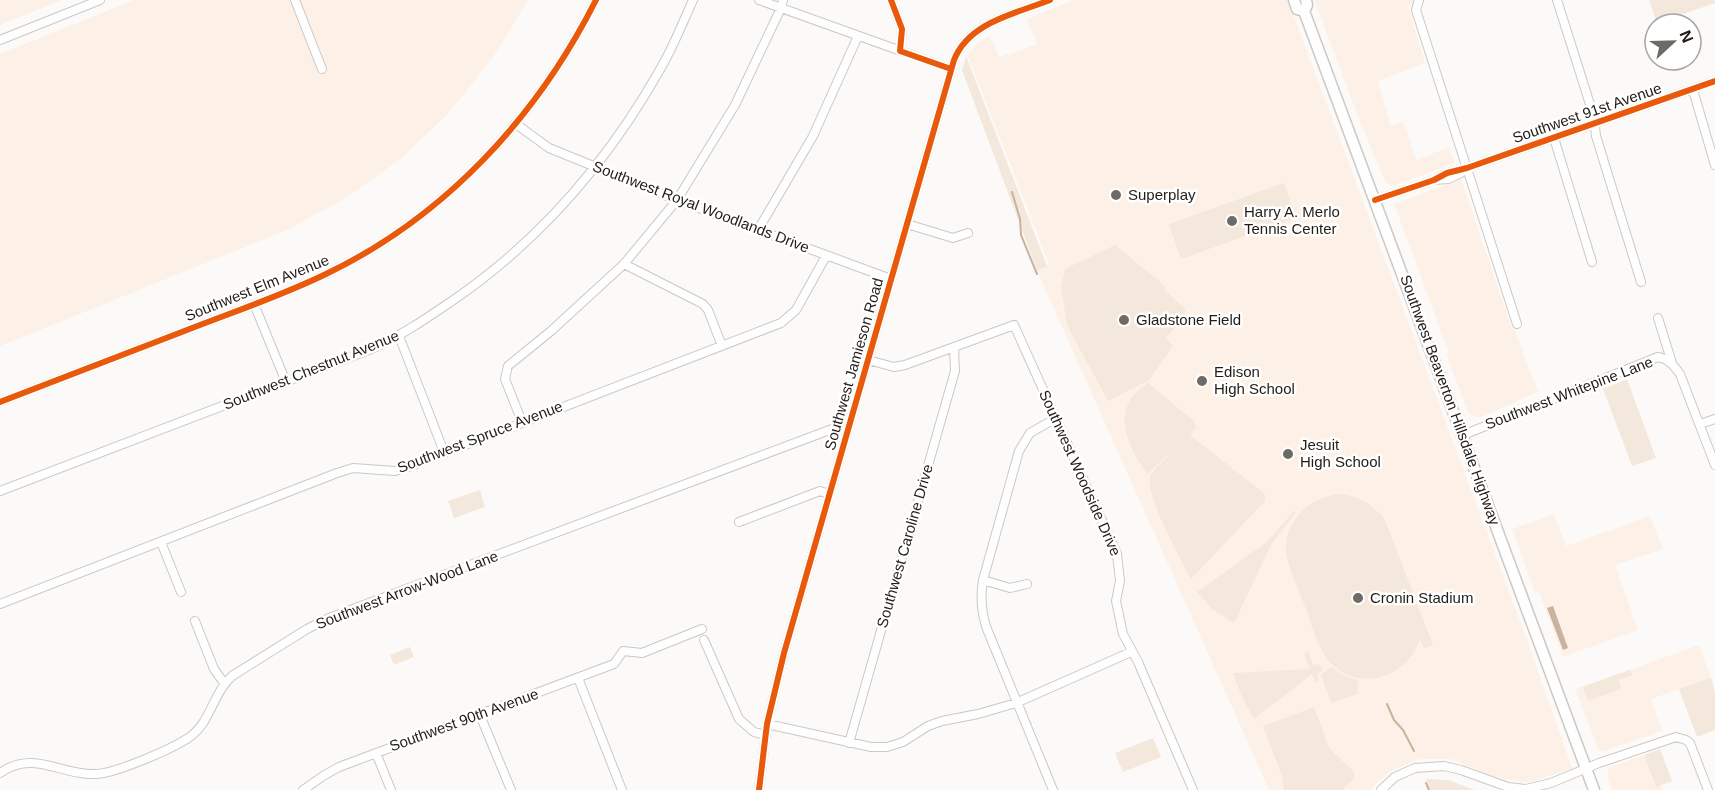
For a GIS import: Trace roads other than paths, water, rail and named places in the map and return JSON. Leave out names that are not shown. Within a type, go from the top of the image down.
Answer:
[{"type":"main road","name":"Southwest Beaverton Hillsdale Highway","points":[[1294,0],[1297,9],[1305,6],[1594,790]]},
{"type":"street","points":[[0,40],[100,0]]},
{"type":"street","points":[[295,0],[322,69]]},
{"type":"street","name":"Southwest Elm Avenue","points":[[0,402],[328,273],[405,226],[470,174],[516,124],[557,68],[596,0]]},
{"type":"street","name":"Southwest Chestnut Avenue","points":[[0,491],[375,348],[399,336],[471,288],[528,241],[597,167],[620,135],[663,65],[693,0]]},
{"type":"street","points":[[759,0],[782,4],[858,36],[951,69]]},
{"type":"street","points":[[891,0],[902,28],[900,51]]},
{"type":"street","name":"Southwest Jamieson Road","points":[[759,790],[767,724],[784,653],[951,69],[963,43],[975,32],[1050,0]]},
{"type":"street","points":[[1419,0],[1416,10],[1517,324]]},
{"type":"street","points":[[1557,0],[1641,282]]},
{"type":"street","points":[[522,422],[505,379],[508,366],[551,331],[624,264],[677,200],[735,105],[782,4]]},
{"type":"street","points":[[758,230],[813,136],[858,36]]},
{"type":"street","name":"Southwest 91st Avenue","points":[[1375,200],[1434,180],[1448,179],[1467,168],[1715,81]]},
{"type":"street","points":[[1692,90],[1715,165]]},
{"type":"street","name":"Southwest Royal Woodlands Drive","points":[[516,124],[544,145],[597,167],[677,200],[891,279]]},
{"type":"street","points":[[1554,138],[1592,262]]},
{"type":"street","points":[[907,224],[953,238],[968,233]]},
{"type":"street","name":"Southwest Spruce Avenue","points":[[0,604],[337,473],[353,468],[395,471],[781,323],[792,315],[826,256]]},
{"type":"street","points":[[624,264],[703,304],[708,310],[722,346]]},
{"type":"street","points":[[254,304],[286,382]]},
{"type":"street","points":[[1658,318],[1672,364]]},
{"type":"street","name":"Southwest Woodside Drive","points":[[954,347],[1014,325],[1117,554],[1120,567],[1116,601],[1118,616],[1131,652],[1138,662],[1193,790]]},
{"type":"street","points":[[399,336],[444,452]]},
{"type":"street","points":[[868,360],[894,367],[905,366],[954,347]]},
{"type":"street","name":"Southwest Caroline Drive","points":[[849,743],[955,371],[954,347]]},
{"type":"street","name":"Southwest Whitepine Lane","points":[[1462,435],[1654,358],[1663,358],[1680,374],[1715,465]]},
{"type":"street","points":[[1053,790],[982,614],[980,595],[1019,451],[1030,434],[1056,418]]},
{"type":"street","points":[[1700,424],[1715,418]]},
{"type":"street","name":"Southwest Arrow-Wood Lane","points":[[224,683],[307,629],[329,618],[840,426],[849,426]]},
{"type":"street","points":[[739,522],[820,491],[830,494]]},
{"type":"street","points":[[161,542],[181,592]]},
{"type":"street","points":[[983,580],[1010,588],[1027,584]]},
{"type":"street","points":[[0,773],[12,765],[33,762],[96,774],[111,771],[145,758],[191,736],[207,718],[224,683],[214,669],[195,621]]},
{"type":"street","name":"Southwest 90th Avenue","points":[[303,790],[331,771],[614,664],[623,651],[642,653],[702,629]]},
{"type":"street","points":[[704,640],[739,719],[754,732],[766,735]]},
{"type":"street","points":[[767,724],[849,743],[887,747],[903,742],[928,726],[942,721],[1016,703],[1131,652]]},
{"type":"street","points":[[578,678],[622,790]]},
{"type":"street","points":[[480,715],[511,790]]},
{"type":"street","points":[[1381,790],[1395,777],[1426,766],[1444,766],[1508,788],[1526,789],[1551,783],[1586,768],[1677,737],[1690,743],[1708,790]]},
{"type":"street","points":[[376,753],[392,790]]},
{"type":"waterway","points":[[1012,192],[1020,219],[1021,235],[1037,274]]},
{"type":"waterway","points":[[1387,704],[1394,720],[1403,730],[1414,751]]},
{"type":"waterway","points":[[1426,783],[1429,790]]},
{"type":"place","name":"Superplay","points":[[1116,195]]},
{"type":"place","name":"Harry A. Merlo Tennis Center","points":[[1232,221]]},
{"type":"place","name":"Gladstone Field","points":[[1124,320]]},
{"type":"place","name":"Edison High School","points":[[1202,381]]},
{"type":"place","name":"Jesuit High School","points":[[1288,454]]},
{"type":"place","name":"Cronin Stadium","points":[[1358,598]]}]
